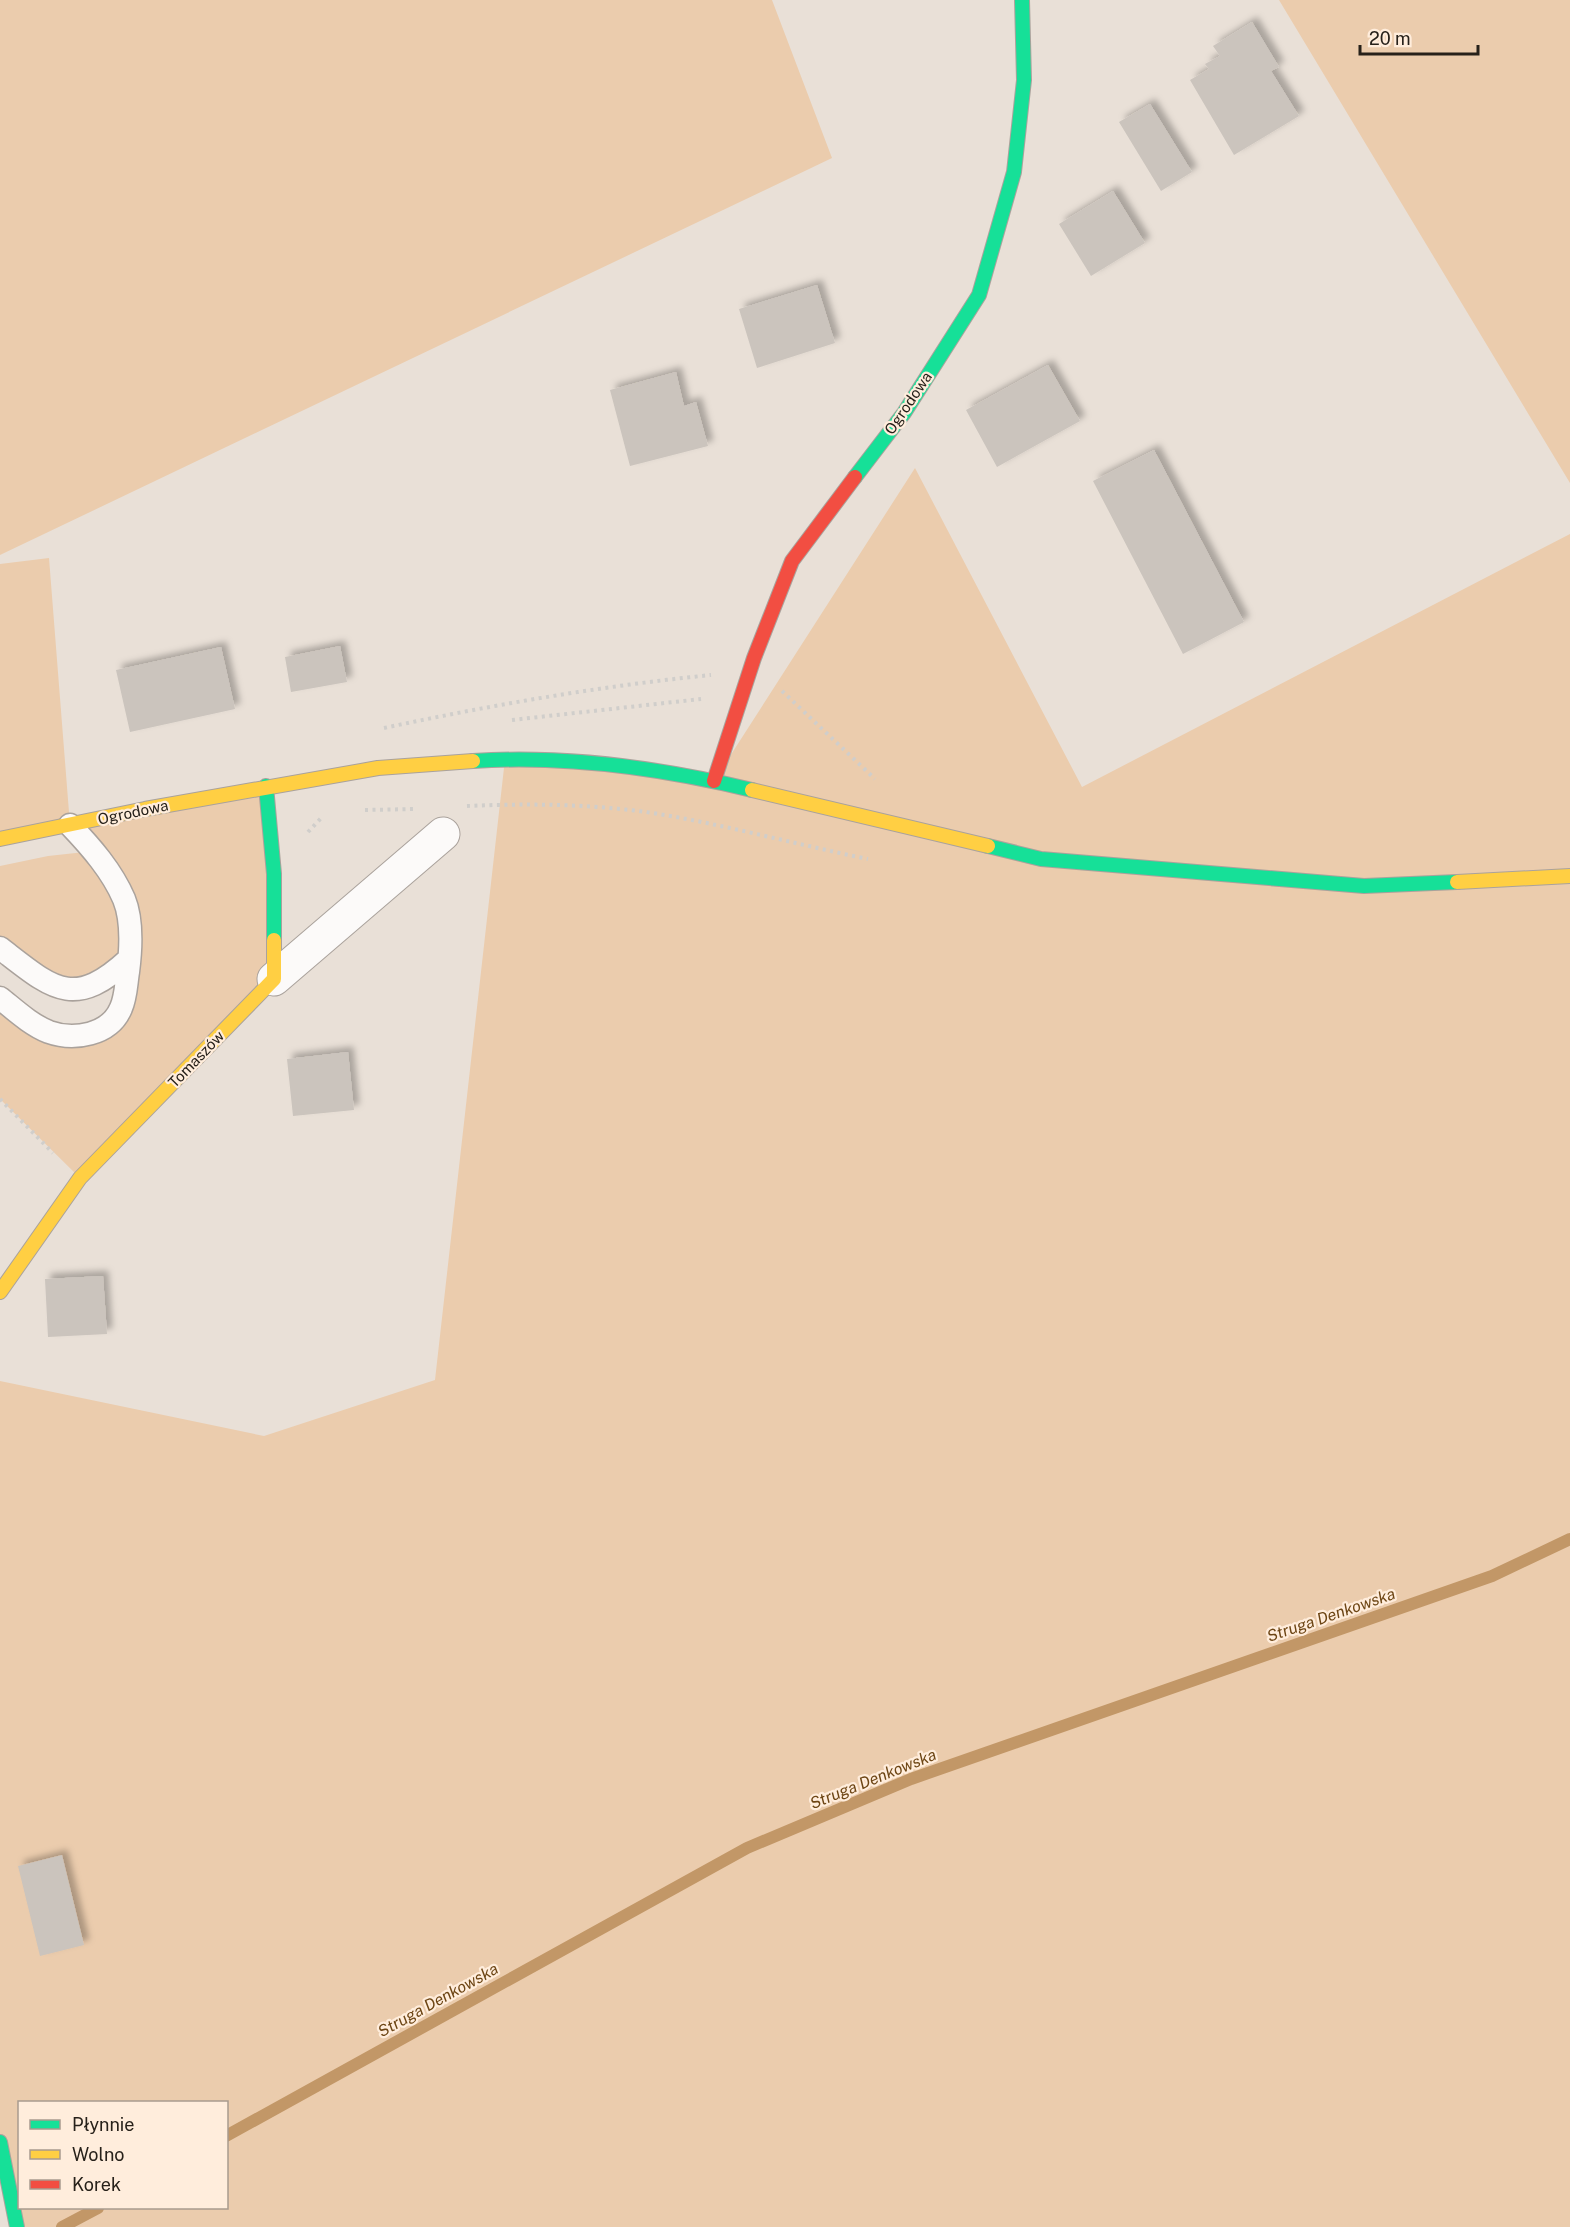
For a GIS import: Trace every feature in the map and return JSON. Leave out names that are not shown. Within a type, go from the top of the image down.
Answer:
[{"type":"street","name":"Ogrodowa","points":[[714,781],[754,658],[792,561],[904,413],[979,295],[1014,172],[1024,80],[1022,0]]},
{"type":"street","name":"Ogrodowa","points":[[0,839],[266,786],[378,768],[505,759],[618,764],[714,781],[1041,859],[1364,885],[1570,876]]},
{"type":"street","points":[[266,786],[272,848],[274,979]]},
{"type":"street","points":[[274,979],[434,821]]},
{"type":"street","name":"Tomaszów","points":[[0,1292],[80,1178],[274,979]]},
{"type":"street","points":[[0,2142],[16,2227]]},
{"type":"lane","points":[[0,998],[27,1020],[50,1032],[71,1036],[91,1034],[107,1026],[120,1011],[129,959],[130,926],[124,900],[95,851],[70,825]]},
{"type":"lane","points":[[0,948],[42,980],[64,989],[91,987],[110,977],[129,959]]},
{"type":"path","points":[[715,682],[717,674]]},
{"type":"path","points":[[779,688],[871,778],[882,781]]},
{"type":"path","points":[[507,805],[504,721],[711,698]]},
{"type":"path","points":[[460,807],[507,805],[604,808],[675,816],[870,859]]},
{"type":"path","points":[[272,848],[297,844],[328,811]]},
{"type":"path","points":[[359,811],[434,821]]},
{"type":"path","points":[[0,1099],[80,1178]]},
{"type":"shaded area","points":[[0,0],[772,0],[832,158],[0,555]]},
{"type":"shaded area","points":[[1279,0],[1570,0],[1570,483]]},
{"type":"shaded area","points":[[915,468],[1082,787],[1570,534],[1570,2227],[17,2227],[0,2142],[0,1381],[264,1436],[435,1380],[505,759],[714,781]]},
{"type":"shaded area","points":[[49,558],[70,825],[0,839],[0,564]]},
{"type":"shaded area","points":[[266,786],[274,979],[80,1178],[0,1099],[0,998],[50,1032],[107,1026],[129,960],[77,989],[0,948],[0,866],[48,856],[94,851],[70,825]]},
{"type":"building","points":[[1252,22],[1279,67],[1271,71],[1299,116],[1234,155],[1190,80],[1209,69],[1205,64],[1220,56],[1213,46]]},
{"type":"building","points":[[1150,104],[1192,172],[1161,191],[1119,122]]},
{"type":"building","points":[[1113,191],[1145,243],[1091,276],[1059,224]]},
{"type":"building","points":[[817,285],[835,343],[757,368],[739,309]]},
{"type":"building","points":[[1048,365],[1080,421],[997,467],[966,410]]},
{"type":"building","points":[[676,372],[684,406],[696,402],[708,446],[630,466],[610,390]]},
{"type":"building","points":[[1154,450],[1244,622],[1183,654],[1093,481]]},
{"type":"building","points":[[340,646],[347,682],[291,692],[285,657]]},
{"type":"building","points":[[221,647],[235,709],[130,732],[116,670]]},
{"type":"building","points":[[348,1052],[354,1110],[293,1116],[287,1059]]},
{"type":"building","points":[[103,1276],[107,1334],[48,1337],[45,1279]]},
{"type":"building","points":[[62,1855],[84,1945],[40,1956],[18,1866]]},
{"type":"waterway","name":"Struga Denkowska","points":[[228,2135],[747,1848],[911,1779],[1492,1576],[1570,1539]]},
{"type":"waterway","name":"Struga Denkowska","points":[[62,2227],[96,2209]]},
{"type":"traffic: fast","points":[[855,477],[904,413],[979,295],[1014,172],[1024,80],[1022,0]]},
{"type":"traffic: fast","points":[[473,761],[543,760],[614,765],[683,775],[752,790]]},
{"type":"traffic: fast","points":[[266,786],[274,874],[274,940]]},
{"type":"traffic: fast","points":[[988,846],[1041,859],[1364,886],[1457,882]]},
{"type":"traffic: fast","points":[[0,2142],[17,2227]]},
{"type":"traffic: slow","points":[[0,839],[145,809],[378,768],[473,761]]},
{"type":"traffic: slow","points":[[752,790],[988,846]]},
{"type":"traffic: slow","points":[[1457,882],[1570,876]]},
{"type":"traffic: slow","points":[[0,1292],[80,1178],[274,979],[274,940]]},
{"type":"traffic: jam","points":[[714,781],[754,658],[792,561],[855,477]]}]
